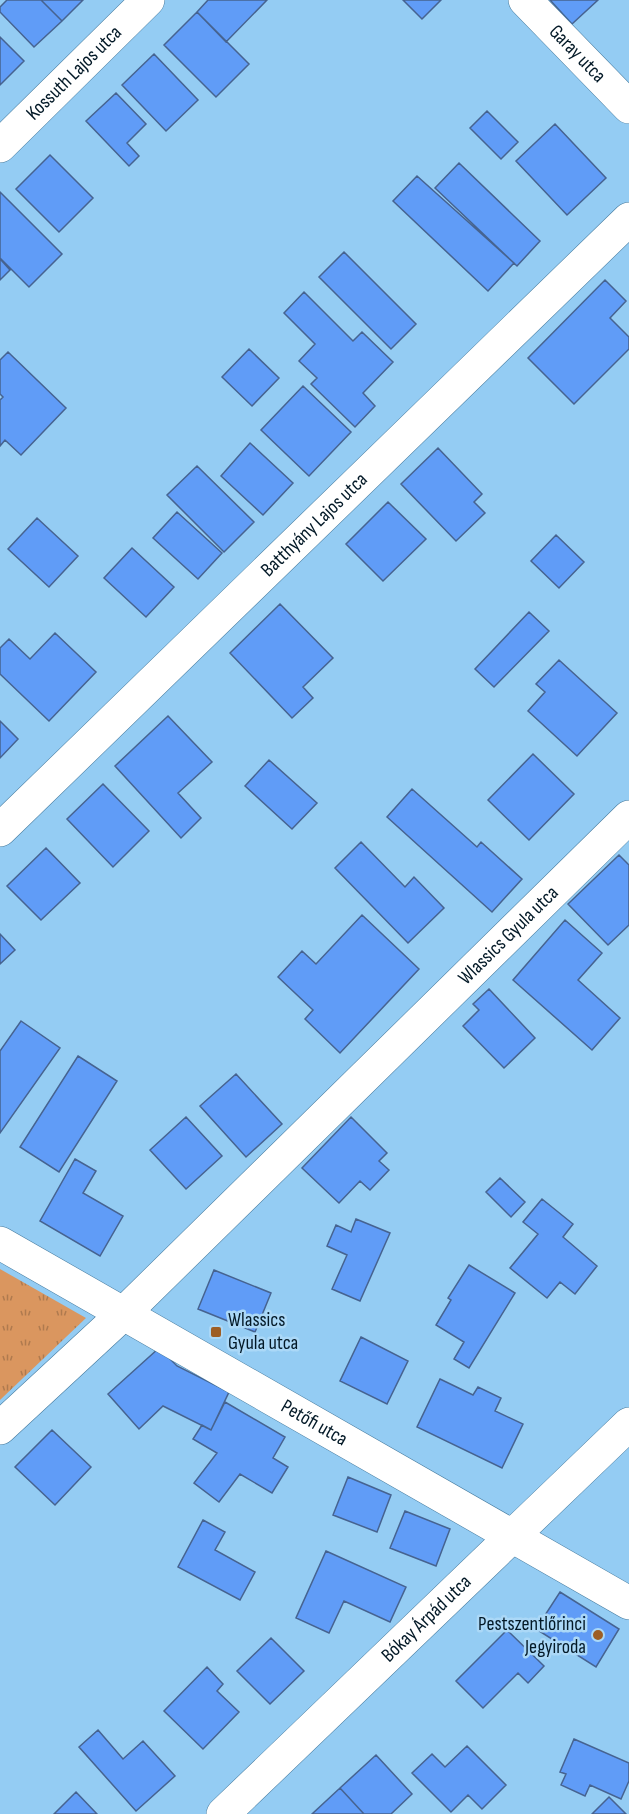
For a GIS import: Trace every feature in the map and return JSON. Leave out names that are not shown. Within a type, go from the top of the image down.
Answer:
[{"type":"street","name":"Kossuth Lajos utca","points":[[0,146],[148,0]]},
{"type":"street","name":"Garay utca","points":[[525,0],[629,107]]},
{"type":"street","name":"Batthyány Lajos utca","points":[[0,830],[629,219]]},
{"type":"street","name":"Wlassics Gyula utca","points":[[0,1428],[123,1314],[629,817]]},
{"type":"street","name":"Petőfi utca","points":[[0,1242],[629,1603]]},
{"type":"street","name":"Bókay Árpád utca","points":[[223,1814],[629,1424]]},
{"type":"green space","points":[[0,1269],[86,1318],[0,1400]]},
{"type":"building","points":[[7,0],[41,0],[62,21],[34,47],[0,12],[0,7]]},
{"type":"building","points":[[41,0],[83,0],[62,21]]},
{"type":"building","points":[[208,0],[267,0],[226,42],[197,12]]},
{"type":"building","points":[[403,0],[441,0],[422,19]]},
{"type":"building","points":[[550,0],[598,0],[572,24]]},
{"type":"building","points":[[197,12],[249,64],[216,97],[164,45]]},
{"type":"building","points":[[0,37],[24,61],[0,85]]},
{"type":"building","points":[[154,54],[198,100],[166,131],[122,85]]},
{"type":"building","points":[[116,93],[146,124],[127,143],[139,156],[129,166],[86,121]]},
{"type":"building","points":[[487,111],[518,142],[501,159],[470,128]]},
{"type":"building","points":[[555,124],[606,178],[567,215],[516,161]]},
{"type":"building","points":[[50,155],[93,198],[59,232],[16,189]]},
{"type":"building","points":[[459,163],[540,241],[517,266],[435,188]]},
{"type":"building","points":[[417,176],[514,263],[488,291],[393,201]]},
{"type":"building","points":[[0,192],[62,254],[29,287],[0,258]]},
{"type":"building","points":[[344,252],[416,324],[391,349],[319,277]]},
{"type":"building","points":[[0,259],[10,270],[0,280]]},
{"type":"building","points":[[605,280],[626,301],[610,318],[629,337],[629,349],[574,404],[528,358]]},
{"type":"building","points":[[304,292],[353,341],[362,332],[393,362],[363,393],[375,406],[355,427],[311,384],[317,378],[299,361],[315,344],[284,313]]},
{"type":"building","points":[[249,349],[279,378],[252,406],[222,377]]},
{"type":"building","points":[[8,352],[66,408],[21,455],[5,440],[0,446],[0,400],[3,397],[0,394],[0,360]]},
{"type":"building","points":[[303,386],[351,432],[309,476],[261,430]]},
{"type":"building","points":[[250,443],[293,483],[263,515],[221,476]]},
{"type":"building","points":[[438,448],[482,494],[474,502],[485,513],[456,541],[401,484]]},
{"type":"building","points":[[197,466],[254,522],[224,552],[167,495]]},
{"type":"building","points":[[388,502],[426,539],[383,581],[346,544]]},
{"type":"building","points":[[177,512],[222,553],[198,579],[153,538]]},
{"type":"building","points":[[37,518],[78,556],[49,587],[8,549]]},
{"type":"building","points":[[556,535],[584,562],[559,588],[531,561]]},
{"type":"building","points":[[132,548],[174,587],[146,617],[104,578]]},
{"type":"building","points":[[280,604],[333,658],[303,687],[313,698],[292,718],[230,653]]},
{"type":"building","points":[[529,612],[549,631],[494,687],[475,669]]},
{"type":"building","points":[[55,633],[96,672],[49,721],[0,674],[0,648],[9,639],[30,659]]},
{"type":"building","points":[[559,660],[617,713],[577,756],[528,711],[545,692],[536,684]]},
{"type":"building","points":[[168,716],[212,762],[178,793],[201,818],[181,838],[115,766]]},
{"type":"building","points":[[0,721],[18,739],[0,758]]},
{"type":"building","points":[[533,754],[574,794],[529,840],[488,800]]},
{"type":"building","points":[[269,760],[317,803],[292,829],[245,786]]},
{"type":"building","points":[[103,784],[149,831],[113,867],[67,819]]},
{"type":"building","points":[[412,789],[477,847],[481,842],[522,879],[492,912],[387,817]]},
{"type":"building","points":[[361,842],[405,887],[414,877],[444,908],[408,943],[335,868]]},
{"type":"building","points":[[46,848],[80,883],[41,920],[7,886]]},
{"type":"building","points":[[619,855],[629,865],[629,925],[608,945],[568,904]]},
{"type":"building","points":[[362,915],[419,969],[340,1053],[305,1019],[313,1010],[278,977],[302,951],[316,964]]},
{"type":"building","points":[[565,920],[602,953],[578,980],[620,1018],[592,1050],[513,980]]},
{"type":"building","points":[[0,934],[15,950],[0,964]]},
{"type":"building","points":[[489,989],[535,1038],[504,1068],[463,1026],[479,1010],[473,1004]]},
{"type":"building","points":[[21,1021],[60,1048],[0,1133],[0,1051]]},
{"type":"building","points":[[78,1056],[117,1081],[59,1172],[20,1147]]},
{"type":"building","points":[[236,1074],[282,1124],[246,1157],[200,1106]]},
{"type":"building","points":[[186,1117],[222,1156],[186,1189],[150,1150]]},
{"type":"building","points":[[351,1117],[387,1153],[379,1161],[389,1170],[370,1190],[360,1181],[339,1203],[302,1168]]},
{"type":"building","points":[[75,1159],[96,1171],[83,1193],[123,1216],[100,1256],[40,1221]]},
{"type":"building","points":[[500,1178],[525,1202],[511,1217],[486,1192]]},
{"type":"building","points":[[542,1199],[573,1224],[563,1237],[597,1266],[575,1294],[560,1282],[547,1298],[510,1268],[538,1234],[523,1222]]},
{"type":"building","points":[[356,1219],[390,1233],[360,1301],[332,1289],[347,1255],[327,1246],[336,1225],[351,1232]]},
{"type":"building","points":[[469,1265],[515,1293],[469,1368],[454,1359],[464,1342],[436,1325],[451,1300],[448,1298]]},
{"type":"building","points":[[214,1270],[271,1293],[255,1332],[198,1309]]},
{"type":"building","points":[[361,1337],[408,1361],[387,1404],[340,1381]]},
{"type":"building","points":[[159,1348],[177,1366],[229,1392],[211,1430],[163,1406],[139,1429],[108,1394]]},
{"type":"building","points":[[440,1379],[473,1395],[478,1387],[501,1398],[495,1411],[523,1424],[502,1468],[417,1427]]},
{"type":"building","points":[[225,1402],[285,1437],[273,1458],[288,1467],[272,1493],[240,1474],[219,1502],[194,1483],[217,1453],[193,1439],[202,1425],[211,1430]]},
{"type":"building","points":[[52,1430],[91,1467],[55,1505],[15,1467]]},
{"type":"building","points":[[348,1477],[391,1495],[377,1532],[333,1515]]},
{"type":"building","points":[[405,1511],[450,1529],[436,1566],[390,1548]]},
{"type":"building","points":[[203,1520],[225,1532],[215,1550],[255,1572],[240,1600],[178,1567]]},
{"type":"building","points":[[326,1551],[406,1587],[390,1622],[344,1601],[329,1633],[296,1618]]},
{"type":"building","points":[[560,1592],[619,1629],[596,1667],[536,1629]]},
{"type":"building","points":[[507,1630],[544,1666],[528,1683],[518,1673],[483,1708],[456,1681]]},
{"type":"building","points":[[271,1638],[304,1671],[270,1704],[237,1671]]},
{"type":"building","points":[[207,1667],[223,1684],[217,1691],[239,1712],[203,1749],[164,1711]]},
{"type":"building","points":[[98,1730],[123,1759],[143,1741],[175,1776],[136,1811],[79,1747]]},
{"type":"building","points":[[574,1739],[629,1763],[629,1781],[621,1799],[590,1785],[585,1796],[561,1785],[566,1774],[560,1772]]},
{"type":"building","points":[[467,1746],[506,1785],[482,1809],[468,1795],[451,1812],[412,1773],[432,1754],[445,1767]]},
{"type":"building","points":[[376,1755],[412,1794],[391,1814],[364,1814],[340,1788]]},
{"type":"building","points":[[340,1788],[364,1814],[312,1814]]},
{"type":"building","points":[[76,1792],[97,1814],[54,1814]]},
{"type":"building","points":[[609,1797],[626,1814],[592,1814]]},
{"type":"place","name":"Wlassics Gyula utca","points":[[216,1332]]},
{"type":"place","name":"Pestszentlőrinci Jegyiroda","points":[[598,1635]]}]
